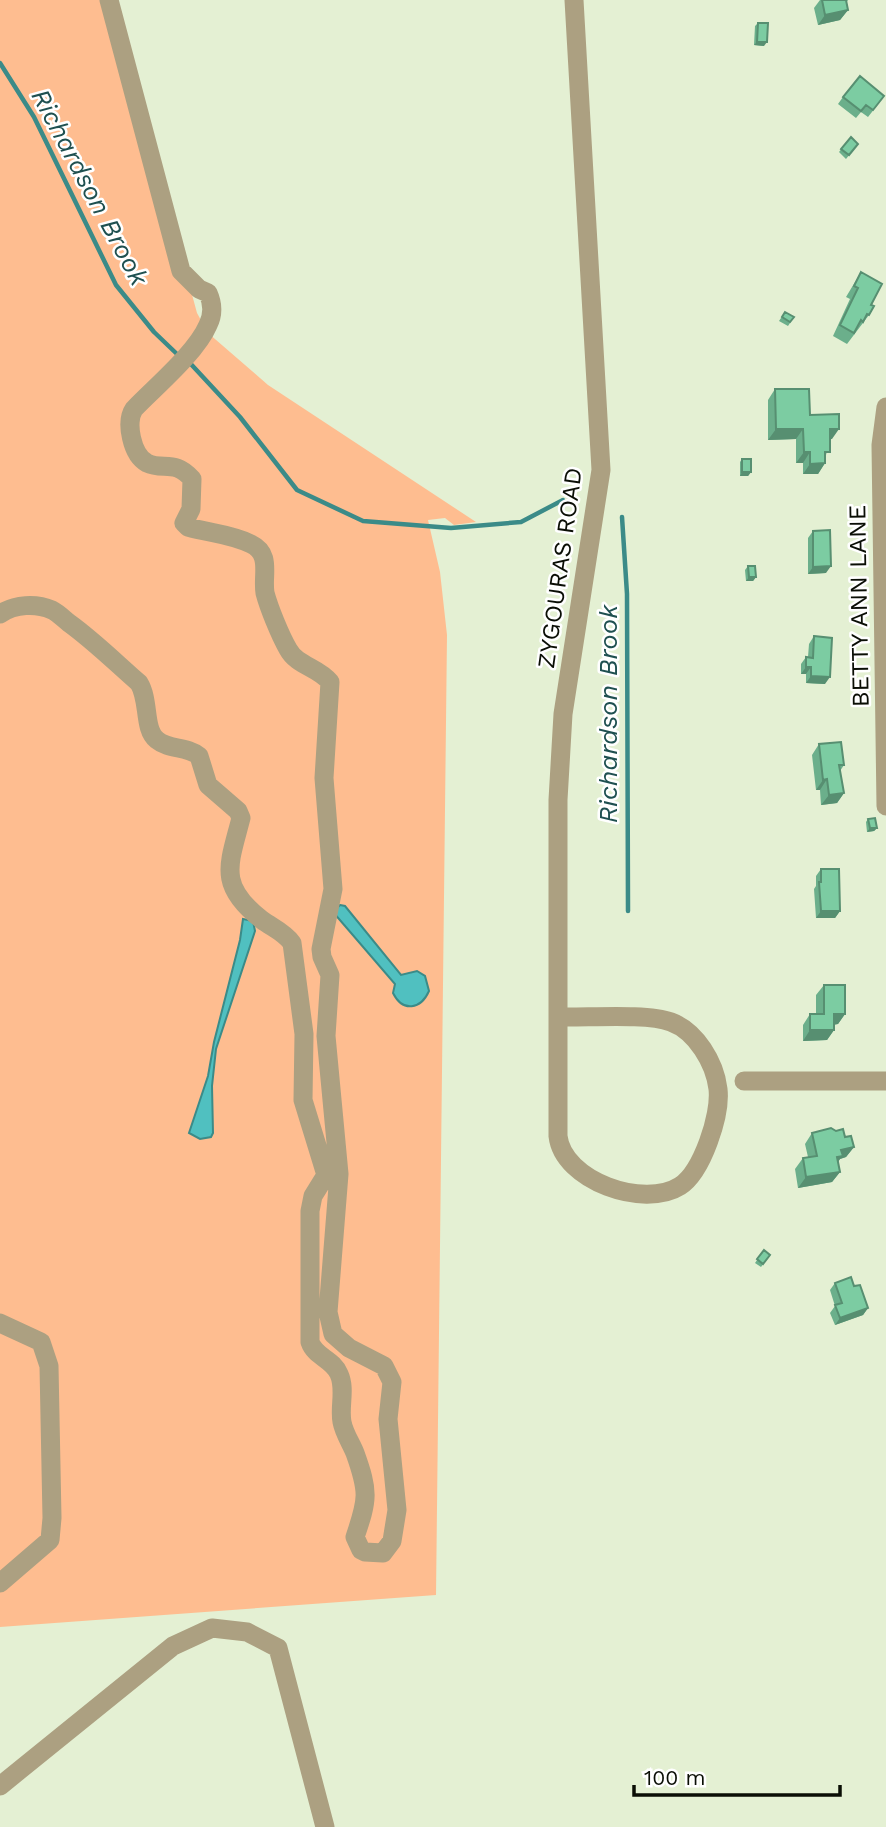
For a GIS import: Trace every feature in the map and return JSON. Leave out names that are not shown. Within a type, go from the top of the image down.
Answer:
[{"type":"street","points":[[0,614],[23,606],[54,610],[139,683],[144,690],[149,711],[148,724],[154,737],[159,742],[187,750],[199,757],[208,785],[238,811],[241,818],[230,857],[233,888],[253,912],[284,933],[292,943],[304,1034],[303,1100],[326,1175],[313,1196],[310,1211],[309,1336],[312,1348],[334,1364],[341,1378],[342,1425],[354,1452],[367,1499],[355,1537],[365,1552],[383,1553],[392,1541],[397,1510],[388,1419],[392,1382],[384,1366],[349,1348],[333,1335],[328,1312],[339,1174],[326,1036],[330,975],[321,949],[332,889],[324,778],[330,682],[319,671],[301,663],[288,648],[265,592],[264,557],[259,550],[231,537],[188,527],[184,523],[191,509],[192,479],[185,471],[169,465],[149,464],[136,450],[130,431],[130,416],[188,353],[208,326],[212,303],[208,293],[199,289],[181,271],[109,0]]},
{"type":"street","name":"ZYGOURAS ROAD","points":[[558,1017],[663,1019],[679,1026],[700,1046],[716,1081],[717,1105],[702,1160],[695,1173],[682,1185],[657,1194],[623,1190],[589,1179],[565,1157],[558,1136],[558,1017],[559,747],[601,470],[574,0]]},
{"type":"street","name":"BETTY ANN LANE","points":[[886,407],[881,445],[886,806]]},
{"type":"street","points":[[744,1081],[886,1081]]},
{"type":"street","points":[[0,1323],[41,1342],[45,1348],[49,1366],[52,1518],[50,1540],[0,1583]]},
{"type":"street","points":[[0,1786],[173,1646],[212,1628],[247,1632],[278,1648],[325,1827]]},
{"type":"shaded area","points":[[0,0],[112,0],[197,313],[208,333],[268,385],[476,522],[454,525],[445,518],[428,520],[440,572],[447,635],[436,1595],[0,1627]]},
{"type":"water","points":[[340,905],[345,906],[401,975],[417,971],[425,976],[429,991],[421,1002],[407,1006],[397,999],[393,993],[395,984],[333,912]]},
{"type":"water","points":[[243,919],[253,921],[255,931],[216,1049],[212,1086],[213,1133],[211,1137],[200,1139],[189,1133],[208,1076]]},
{"type":"building","points":[[822,0],[846,0],[848,10],[825,15]]},
{"type":"building","points":[[758,23],[768,23],[767,42],[757,42]]},
{"type":"building","points":[[860,76],[884,96],[873,110],[866,105],[861,111],[843,97]]},
{"type":"building","points":[[851,137],[858,144],[849,155],[841,149]]},
{"type":"building","points":[[861,272],[882,284],[869,315],[867,314],[863,322],[861,320],[854,333],[840,325],[858,288],[854,286]]},
{"type":"building","points":[[785,312],[794,317],[790,322],[782,317]]},
{"type":"building","points":[[775,389],[809,389],[810,415],[839,414],[839,429],[830,429],[830,452],[825,452],[825,463],[810,464],[810,452],[804,452],[803,429],[776,429]]},
{"type":"building","points":[[742,459],[751,459],[751,472],[742,472]]},
{"type":"building","points":[[830,530],[831,566],[813,567],[813,531]]},
{"type":"building","points":[[748,566],[755,566],[756,577],[749,577]]},
{"type":"building","points":[[814,636],[832,638],[830,677],[811,676],[811,667],[806,667],[806,657],[813,658]]},
{"type":"building","points":[[841,742],[844,765],[839,765],[844,793],[829,795],[827,779],[823,780],[819,744]]},
{"type":"building","points":[[875,818],[877,828],[870,828],[868,819]]},
{"type":"building","points":[[821,869],[839,869],[840,911],[821,911]]},
{"type":"building","points":[[824,985],[845,985],[845,1014],[834,1014],[834,1030],[810,1030],[810,1014],[824,1014]]},
{"type":"building","points":[[831,1128],[836,1131],[843,1129],[845,1137],[851,1136],[854,1147],[841,1150],[843,1156],[837,1157],[840,1172],[806,1177],[803,1158],[817,1156],[812,1133]]},
{"type":"building","points":[[764,1250],[770,1255],[763,1264],[757,1259]]},
{"type":"building","points":[[851,1277],[854,1286],[860,1285],[868,1308],[840,1318],[835,1305],[842,1303],[835,1283]]},
{"type":"waterway","name":"Richardson Brook","points":[[0,63],[34,117],[116,285],[154,332],[178,355]]},
{"type":"waterway","name":"Richardson Brook","points":[[189,362],[240,417],[297,490],[363,521],[451,528],[521,522],[563,500]]},
{"type":"waterway","name":"Richardson Brook","points":[[622,517],[627,594],[628,911]]}]
